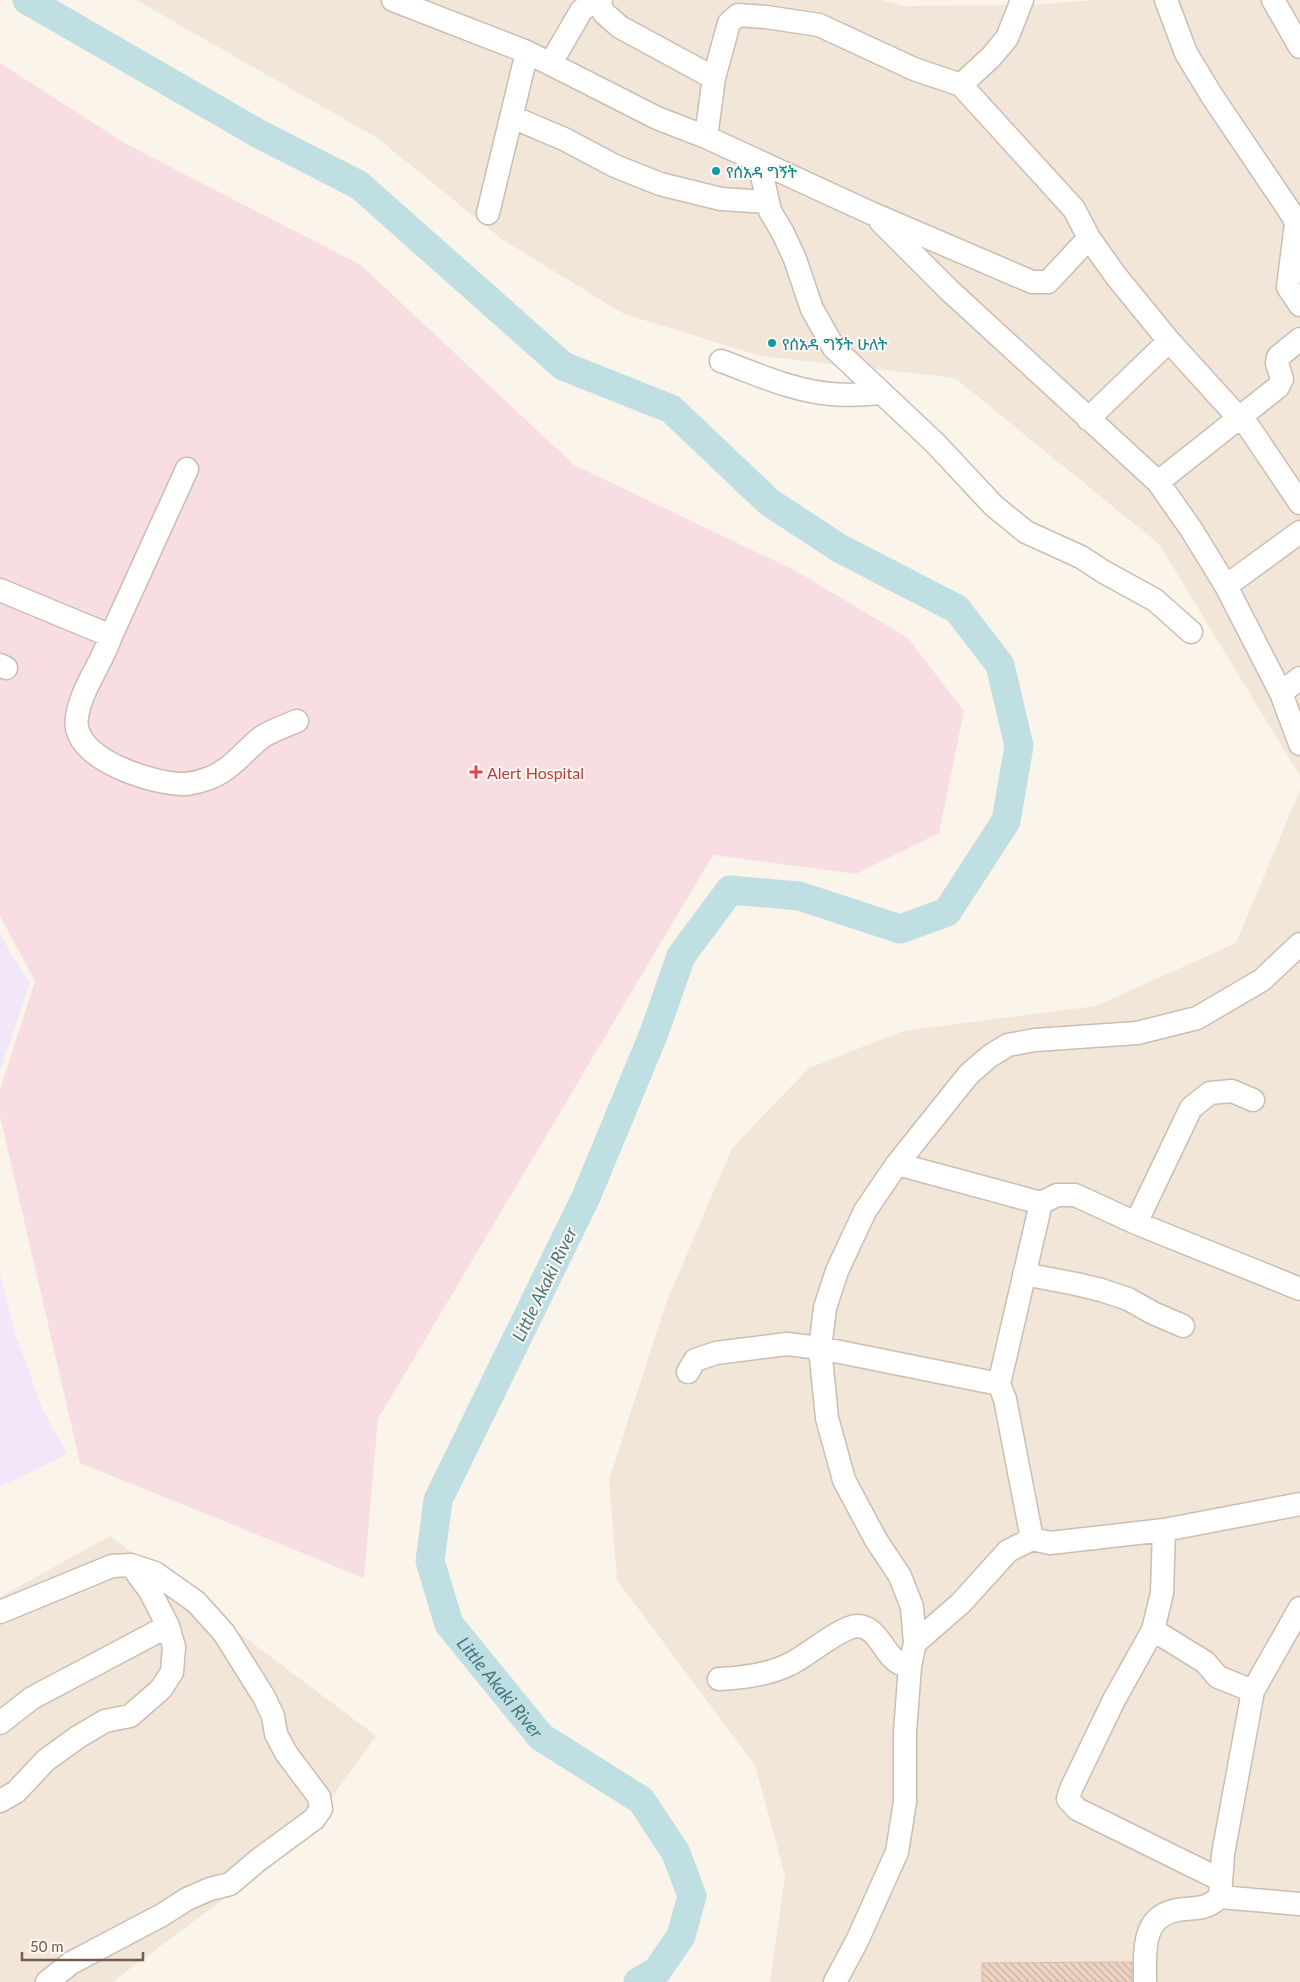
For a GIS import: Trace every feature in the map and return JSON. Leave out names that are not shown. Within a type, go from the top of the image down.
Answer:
[{"type":"street","points":[[393,0],[527,52],[657,118],[1032,282],[1048,282],[1089,238]]},
{"type":"street","points":[[961,85],[991,57],[1007,38],[1022,0]]},
{"type":"street","points":[[1166,0],[1186,53],[1217,104],[1293,216],[1296,224],[1288,287],[1300,305]]},
{"type":"street","points":[[1273,0],[1300,47]]},
{"type":"street","points":[[551,63],[580,11],[587,6],[600,2],[604,13],[620,27],[714,78]]},
{"type":"street","points":[[706,138],[714,78],[729,23],[738,15],[766,16],[819,25],[914,69],[961,85],[1074,209],[1089,238],[1116,276],[1169,341],[1238,417],[1246,423],[1300,503]]},
{"type":"street","points":[[488,213],[527,52]]},
{"type":"street","points":[[512,117],[564,139],[615,166],[660,184],[720,199],[768,202]]},
{"type":"street","points":[[760,162],[770,211],[795,259],[812,309],[834,348],[934,443],[994,506],[1026,532],[1081,556],[1104,572],[1155,600],[1191,632]]},
{"type":"street","points":[[871,212],[949,290],[1158,482],[1191,529],[1226,586],[1281,693],[1300,744]]},
{"type":"street","points":[[1158,482],[1278,387],[1282,379],[1277,363],[1278,357],[1300,339]]},
{"type":"street","points":[[1088,419],[1169,341]]},
{"type":"street","points":[[721,361],[787,385],[830,394],[880,393]]},
{"type":"street","points":[[187,469],[111,636],[105,654],[87,688],[76,717],[77,730],[87,746],[100,758],[118,768],[160,780],[187,784],[228,770],[263,737],[297,721]]},
{"type":"street","points":[[1226,586],[1300,532]]},
{"type":"street","points":[[0,590],[111,636]]},
{"type":"street","points":[[1281,693],[1300,678]]},
{"type":"street","points":[[836,1982],[897,1852],[905,1802],[905,1732],[910,1666],[915,1643],[912,1608],[900,1576],[876,1540],[844,1480],[827,1418],[820,1348],[825,1308],[837,1271],[865,1211],[897,1164],[969,1074],[990,1056],[1008,1045],[1035,1040],[1137,1034],[1197,1018],[1230,1001],[1262,980],[1300,944]]},
{"type":"street","points":[[1136,1223],[1190,1108],[1210,1094],[1232,1091],[1253,1100]]},
{"type":"street","points":[[897,1164],[1042,1203],[1057,1195],[1075,1195],[1136,1223],[1300,1289]]},
{"type":"street","points":[[1032,1539],[1005,1399],[999,1384],[1042,1203]]},
{"type":"street","points":[[1024,1274],[1101,1290],[1128,1300],[1183,1326]]},
{"type":"street","points":[[688,1372],[695,1360],[716,1353],[787,1344],[820,1348],[999,1384]]},
{"type":"street","points":[[915,1643],[961,1603],[1008,1551],[1032,1539],[1050,1543],[1164,1530],[1300,1504]]},
{"type":"street","points":[[1164,1530],[1162,1593],[1153,1630],[1114,1700],[1068,1799],[1077,1809],[1220,1888],[1300,1904]]},
{"type":"street","points":[[0,1612],[112,1566],[131,1565],[155,1573],[196,1602],[224,1633],[264,1697],[273,1716],[276,1734],[286,1752],[319,1797],[321,1808],[314,1819],[257,1861],[230,1884],[210,1889],[187,1899],[162,1915],[71,1963],[47,1982]]},
{"type":"street","points":[[0,1801],[16,1792],[46,1760],[78,1737],[105,1721],[130,1716],[161,1689],[172,1672],[174,1647],[168,1626],[150,1591],[131,1565]]},
{"type":"street","points":[[1145,1982],[1145,1945],[1154,1922],[1162,1914],[1180,1909],[1201,1908],[1212,1904],[1220,1888],[1223,1854],[1253,1691],[1300,1608]]},
{"type":"street","points":[[0,1723],[32,1698],[168,1626]]},
{"type":"street","points":[[719,1679],[742,1678],[791,1664],[838,1634],[856,1626],[870,1630],[898,1662],[910,1666]]},
{"type":"street","points":[[1153,1630],[1205,1662],[1218,1677],[1253,1691]]},
{"type":"shaded area","points":[[136,0],[882,0],[904,6],[1032,5],[1095,0],[1300,0],[1300,776],[1159,544],[955,378],[761,356],[624,314],[503,240],[377,138]]},
{"type":"shaded area","name":"Alert Hospital","points":[[0,63],[126,144],[361,265],[574,465],[794,570],[908,638],[964,711],[939,833],[856,874],[713,855],[378,1419],[364,1578],[80,1463],[0,1116],[0,1089],[35,981],[0,916]]},
{"type":"shaded area","points":[[1300,790],[1300,1982],[770,1982],[785,1876],[755,1765],[617,1580],[609,1480],[665,1306],[732,1148],[809,1068],[903,1031],[1096,1006],[1236,943]]},
{"type":"shaded area","points":[[0,935],[30,984],[0,1070]]},
{"type":"shaded area","points":[[0,1272],[15,1333],[43,1410],[67,1454],[0,1487]]},
{"type":"shaded area","points":[[110,1536],[376,1736],[299,1843],[112,1982],[0,1982],[0,1597]]},
{"type":"building","points":[[1132,1962],[1132,1982],[982,1982],[982,1963]]},
{"type":"waterway","name":"Little Akaki River","points":[[27,0],[259,134],[359,185],[563,366],[671,409],[769,502],[839,548],[957,609],[1000,665],[1019,746],[1006,821],[947,912],[900,929],[799,896],[730,890],[681,956],[654,1033],[586,1197],[438,1500],[430,1561],[449,1624],[541,1737],[641,1800],[676,1853],[692,1896],[681,1936],[657,1971],[638,1982]]},
{"type":"place","name":"የሰአዳ ግኝት","points":[[716,171]]},
{"type":"place","name":"የሰአዳ ግኝት ሁለት","points":[[772,343]]},
{"type":"place","name":"Alert Hospital","points":[[476,772]]}]
